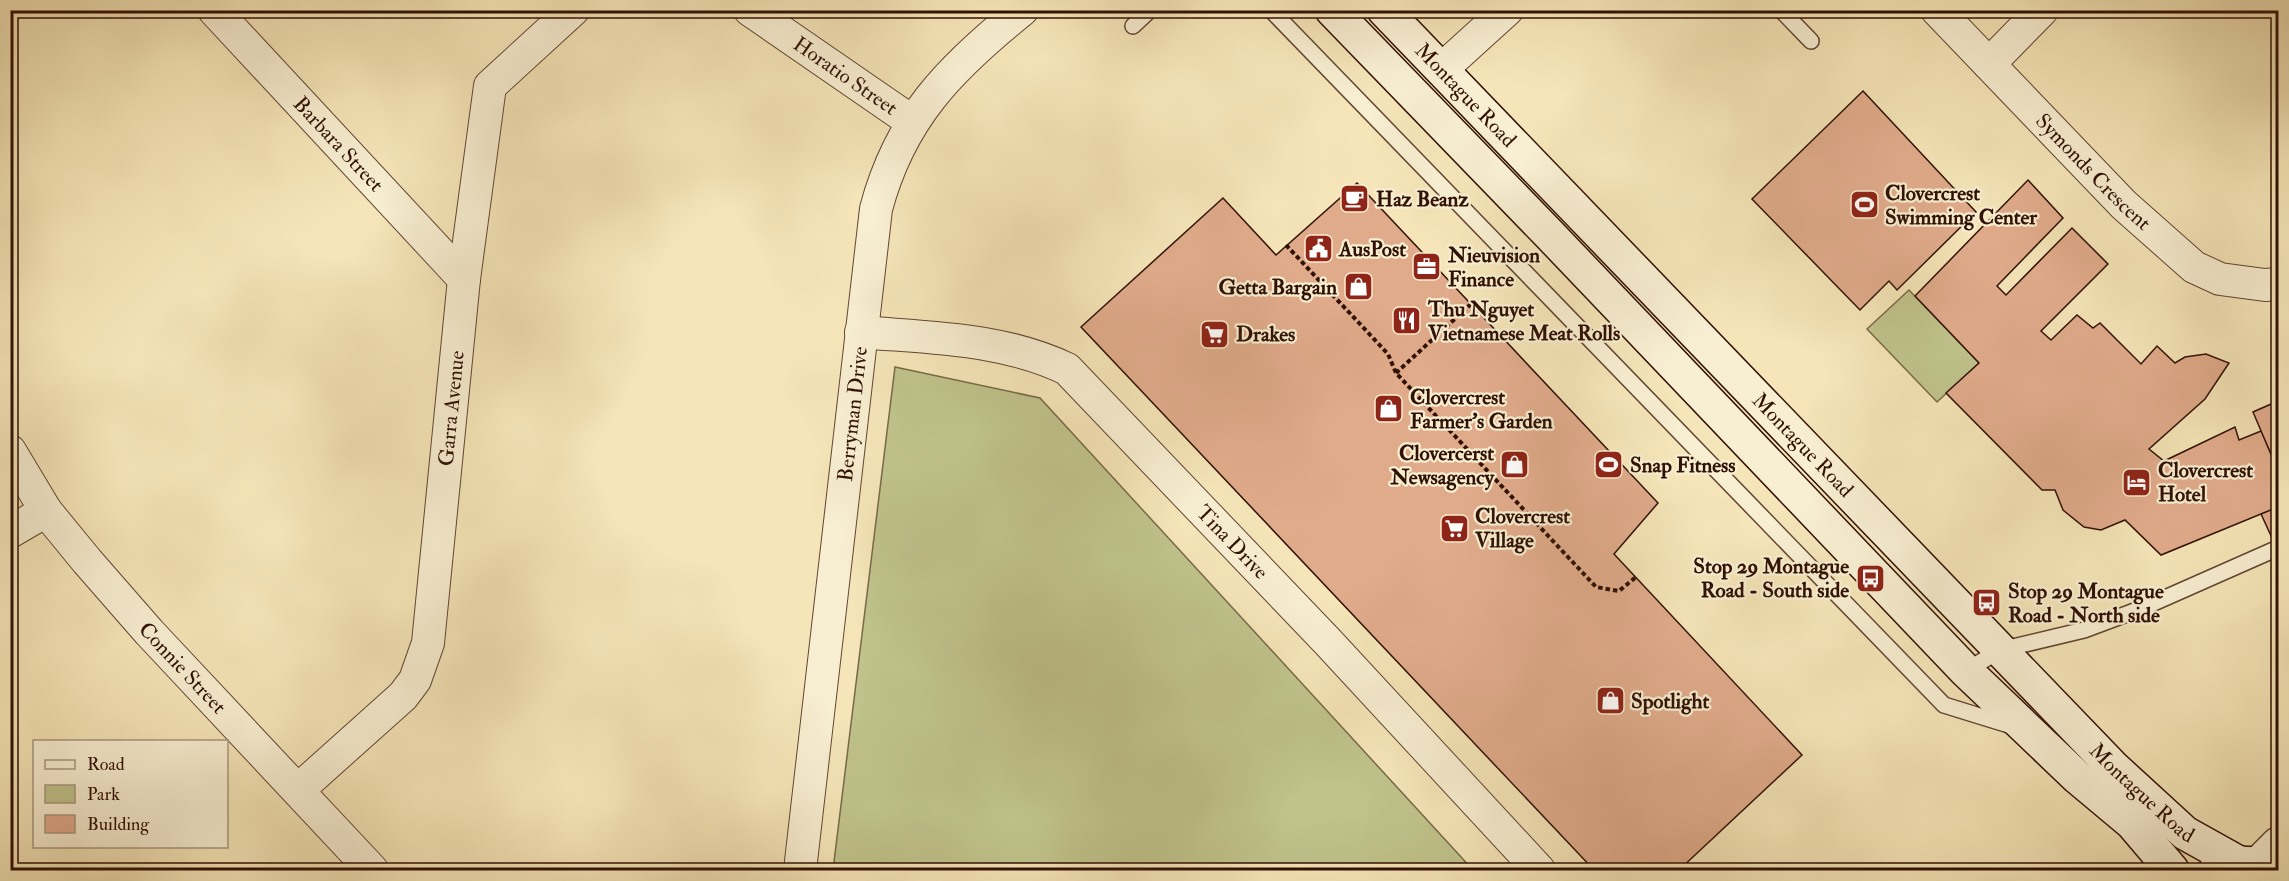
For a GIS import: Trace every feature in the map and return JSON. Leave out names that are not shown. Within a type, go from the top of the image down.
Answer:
[{"type":"main road","name":"Montague Road","points":[[1332,10],[1550,234],[1966,671],[2026,730],[2132,823],[2172,870]]},
{"type":"main road","name":"Montague Road","points":[[1384,10],[2142,795],[2185,833],[2252,862]]},
{"type":"main road","points":[[1414,96],[1442,69]]},
{"type":"street","name":"Barbara Street","points":[[214,10],[464,279]]},
{"type":"street","name":"Garra Avenue","points":[[298,790],[403,696],[423,663],[428,643],[464,279],[490,86],[573,10]]},
{"type":"street","name":"Horatio Street","points":[[750,10],[911,122]]},
{"type":"street","name":"Berryman Drive","points":[[800,870],[876,209],[893,156],[911,122],[953,69],[1022,10]]},
{"type":"street","points":[[1442,69],[1507,10]]},
{"type":"street","name":"Symonds Crescent","points":[[1936,10],[2124,205],[2194,267],[2220,279],[2265,285],[2278,284]]},
{"type":"street","points":[[1989,64],[2042,10]]},
{"type":"street","name":"Tina Drive","points":[[861,332],[998,346],[1037,356],[1067,369],[1328,642],[1539,870]]},
{"type":"street","name":"Connie Street","points":[[10,450],[46,510],[149,632],[372,870]]},
{"type":"street","points":[[10,532],[46,510]]},
{"type":"lane","points":[[1133,26],[1150,10]]},
{"type":"lane","points":[[1271,10],[1944,705],[2026,730]]},
{"type":"lane","points":[[1781,10],[1811,41]]},
{"type":"lane","points":[[1966,671],[2000,650],[2084,630],[2140,609],[2278,548]]},
{"type":"path","points":[[1286,245],[1388,354],[1396,373],[1596,587],[1619,591],[1636,577]]},
{"type":"path","points":[[1396,373],[1471,304]]},
{"type":"green space","points":[[1909,290],[1979,363],[1937,402],[1867,329]]},
{"type":"green space","points":[[895,367],[1040,398],[1473,870],[833,870]]},
{"type":"building","name":"Clovercrest Swimming Center","points":[[1863,91],[1976,212],[1897,290],[1889,281],[1860,310],[1752,199]]},
{"type":"building","name":"Clovercrest Hotel","points":[[2028,180],[2063,218],[1997,286],[2006,295],[2072,228],[2108,264],[2041,331],[2051,340],[2077,315],[2093,328],[2100,323],[2141,364],[2157,346],[2175,363],[2185,357],[2206,354],[2229,363],[2205,399],[2149,449],[2164,461],[2235,427],[2239,440],[2261,431],[2278,470],[2278,507],[2161,555],[2125,520],[2101,530],[2084,527],[2063,510],[2055,490],[2042,490],[1946,393],[1979,363],[1915,296]]},
{"type":"building","name":"Clovercrest Village","points":[[1357,183],[1658,503],[1614,554],[1802,755],[1679,870],[1594,870],[1081,327],[1223,198],[1276,255]]},
{"type":"building","points":[[2278,401],[2278,471],[2253,412]]},
{"type":"building","points":[[2278,507],[2278,551],[2261,514]]},
{"type":"place","name":"Haz Beanz","points":[[1355,199]]},
{"type":"place","name":"Clovercrest Swimming Center","points":[[1864,205]]},
{"type":"place","name":"AusPost","points":[[1318,249]]},
{"type":"place","name":"Nieuvision Finance","points":[[1427,267]]},
{"type":"place","name":"Getta Bargain","points":[[1358,287]]},
{"type":"place","name":"Thu Nguyet Vietnamese Meat Rolls","points":[[1407,321]]},
{"type":"place","name":"Drakes","points":[[1215,334]]},
{"type":"place","name":"Clovercrest Farmer's Garden","points":[[1389,409]]},
{"type":"place","name":"Clovercerst Newsagency","points":[[1515,465]]},
{"type":"place","name":"Snap Fitness","points":[[1609,465]]},
{"type":"place","name":"Clovercrest Hotel","points":[[2137,482]]},
{"type":"place","name":"Clovercrest Village","points":[[1454,528]]},
{"type":"place","name":"Stop 29 Montague Road - South side","points":[[1870,578]]},
{"type":"place","name":"Stop 29 Montague Road - North side","points":[[1987,603]]},
{"type":"place","name":"Spotlight","points":[[1610,701]]}]
